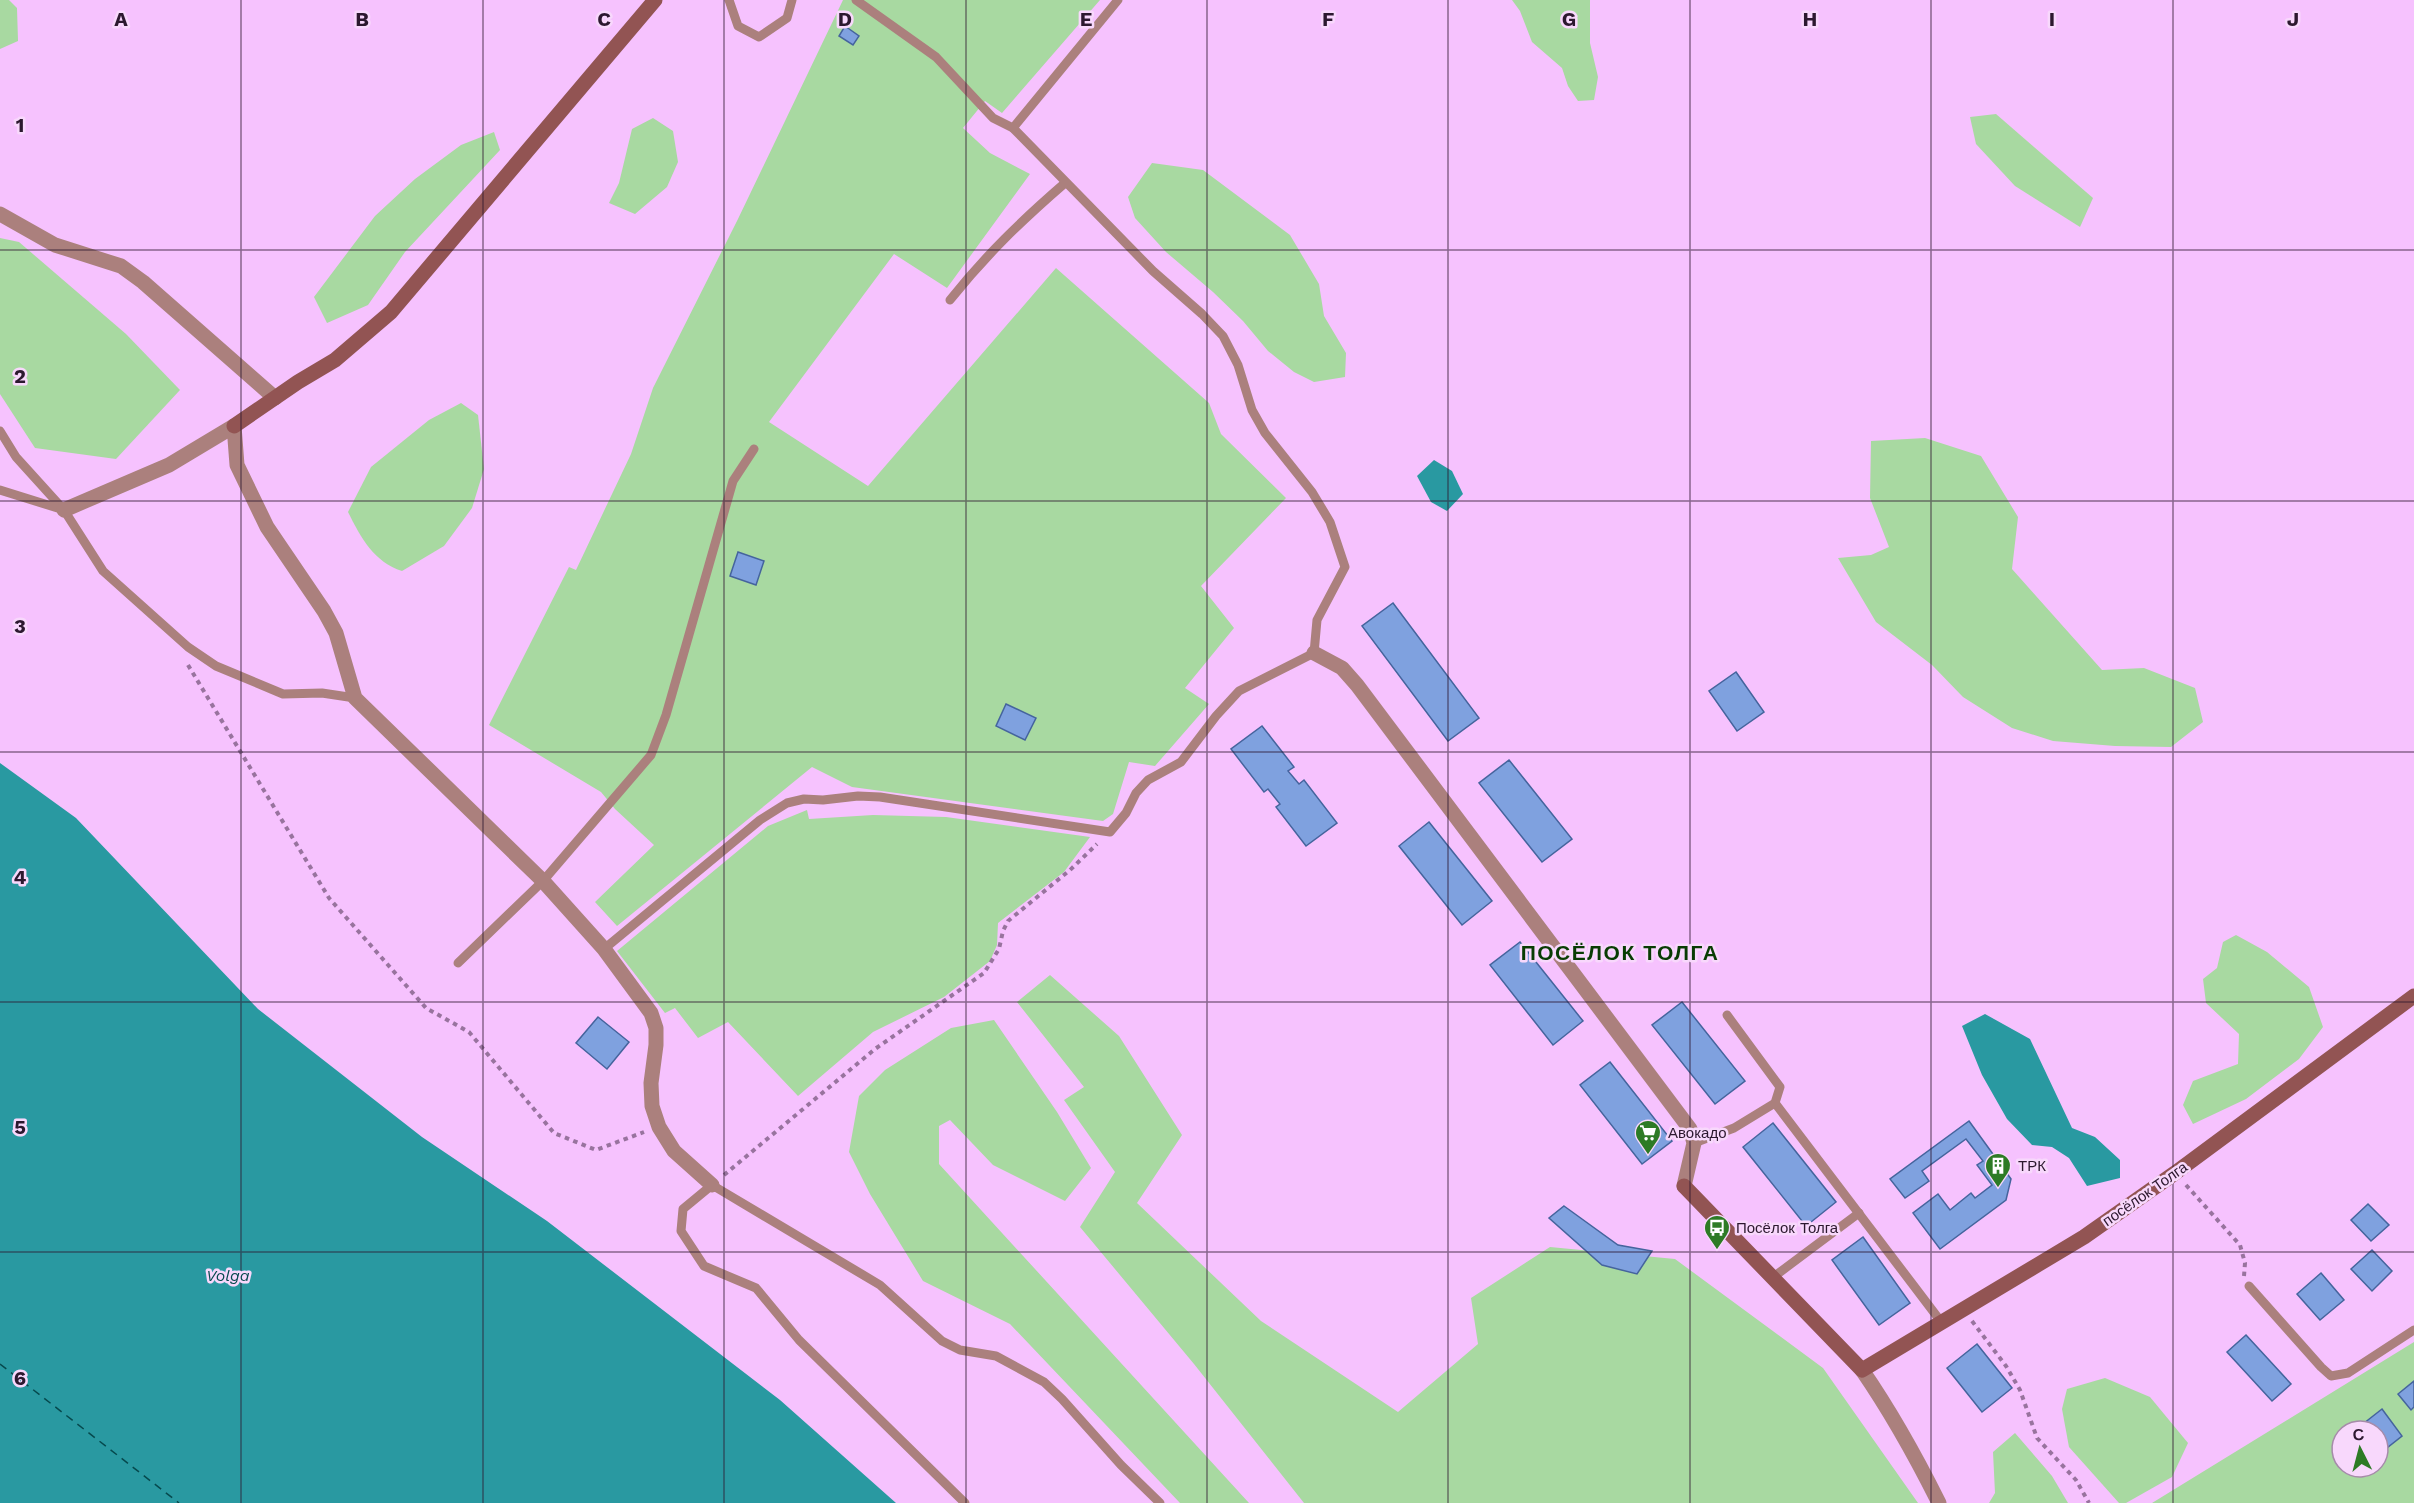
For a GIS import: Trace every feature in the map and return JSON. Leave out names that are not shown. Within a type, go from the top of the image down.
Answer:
[{"type":"street","points":[[64,510],[169,465],[234,426],[335,360],[391,312],[655,0]]},
{"type":"street","points":[[0,214],[55,245],[121,266],[143,282],[275,398]]},
{"type":"street","points":[[234,426],[237,465],[267,527],[324,611],[336,633],[355,698],[543,881],[604,949],[651,1013],[656,1046],[651,1083],[652,1106],[659,1127],[674,1151],[712,1185]]},
{"type":"street","points":[[1314,653],[1342,668],[1357,685],[1690,1130],[1694,1143],[1684,1186],[1862,1370],[1892,1416],[1939,1503]]},
{"type":"street","name":"посёлок Толга","points":[[1862,1370],[2057,1255],[2175,1173],[2414,996]]},
{"type":"lane","points":[[729,0],[738,26],[759,37],[787,18],[792,0]]},
{"type":"lane","points":[[604,949],[760,820],[788,803],[804,799],[880,797],[1110,832],[1126,813],[1136,793],[1148,780],[1181,762],[1216,716],[1239,691],[1314,653],[1317,620],[1345,567],[1330,522],[1312,492],[1265,433],[1252,410],[1238,365],[1223,336],[1202,314],[1153,271],[1013,128],[993,118],[936,57],[856,0]]},
{"type":"lane","points":[[1013,128],[1118,0]]},
{"type":"lane","points":[[950,300],[982,260],[1017,224],[1065,183]]},
{"type":"lane","points":[[0,431],[16,457],[64,510],[103,571],[181,641],[216,666],[283,694],[322,693],[355,698]]},
{"type":"lane","points":[[458,963],[543,881],[651,755],[666,715],[733,481],[754,449]]},
{"type":"lane","points":[[0,490],[64,510]]},
{"type":"lane","points":[[1694,1143],[1734,1128],[1775,1103],[1780,1087],[1727,1015]]},
{"type":"lane","points":[[1775,1103],[1942,1323]]},
{"type":"lane","points":[[965,1503],[799,1340],[756,1288],[704,1266],[681,1231],[683,1209],[712,1185],[880,1285],[942,1341],[960,1350],[996,1356],[1044,1382],[1121,1465],[1160,1503]]},
{"type":"lane","points":[[1772,1278],[1859,1213]]},
{"type":"lane","points":[[2249,1286],[2331,1376],[2348,1373],[2414,1330]]},
{"type":"path","points":[[181,641],[189,669],[329,898],[426,1008],[469,1032],[554,1132],[596,1150],[659,1127]]},
{"type":"path","points":[[712,1185],[874,1049],[984,973],[999,949],[1008,921],[1070,870],[1110,832]]},
{"type":"path","points":[[2175,1173],[2240,1245],[2245,1263],[2244,1275],[2249,1286]]},
{"type":"path","points":[[1964,1310],[2006,1366],[2020,1390],[2037,1438],[2076,1480],[2089,1503]]},
{"type":"shaded area","points":[[0,0],[9,0],[17,8],[18,41],[0,49]]},
{"type":"shaded area","points":[[843,0],[1100,0],[1002,113],[985,101],[963,128],[990,153],[1030,174],[947,288],[894,254],[769,422],[868,486],[1056,268],[1209,403],[1221,434],[1286,498],[1201,586],[1234,628],[1185,688],[1209,704],[1155,766],[1129,762],[1113,814],[1103,821],[852,787],[812,767],[617,926],[595,902],[654,845],[615,809],[601,792],[489,725],[569,567],[576,570],[631,454],[653,388],[737,221]]},
{"type":"shaded area","points":[[1512,0],[1590,0],[1590,43],[1598,77],[1594,100],[1578,101],[1568,86],[1562,68],[1532,42],[1520,11]]},
{"type":"shaded area","points":[[1996,114],[2093,198],[2080,227],[2015,186],[1976,144],[1970,117]]},
{"type":"shaded area","points":[[653,118],[673,131],[678,162],[667,187],[635,214],[609,203],[619,183],[632,129]]},
{"type":"shaded area","points":[[494,132],[500,150],[405,252],[368,305],[327,323],[314,297],[375,216],[415,179],[461,145]]},
{"type":"shaded area","points":[[1152,163],[1203,170],[1290,235],[1319,284],[1324,316],[1346,353],[1345,377],[1314,382],[1294,372],[1268,351],[1243,321],[1166,252],[1135,218],[1128,197]]},
{"type":"shaded area","points":[[0,238],[19,242],[126,334],[180,390],[116,459],[35,448],[0,394]]},
{"type":"shaded area","points":[[461,403],[478,415],[484,469],[472,508],[444,546],[402,571],[384,562],[369,548],[348,512],[371,467],[429,420]]},
{"type":"shaded area","points":[[1925,438],[1981,456],[2018,517],[2012,569],[2102,670],[2144,668],[2195,688],[2203,722],[2171,747],[2115,746],[2053,741],[2012,728],[1963,697],[1932,665],[1876,622],[1838,558],[1871,555],[1889,547],[1870,498],[1871,441]]},
{"type":"shaded area","points":[[807,810],[809,819],[873,815],[946,817],[1090,837],[1064,872],[998,923],[997,945],[990,961],[944,997],[873,1032],[798,1096],[728,1022],[698,1038],[675,1008],[665,1013],[617,951],[768,826]]},
{"type":"shaded area","points":[[2236,935],[2267,952],[2309,987],[2323,1027],[2299,1059],[2246,1099],[2193,1124],[2183,1105],[2193,1081],[2238,1064],[2239,1034],[2206,1003],[2203,979],[2217,968],[2223,942]]},
{"type":"shaded area","points":[[1050,975],[1119,1036],[1182,1135],[1137,1203],[1261,1321],[1398,1412],[1478,1344],[1471,1298],[1550,1247],[1675,1259],[1823,1368],[1918,1503],[1304,1503],[1194,1364],[1080,1227],[1115,1172],[1064,1100],[1084,1087],[1017,1002]]},
{"type":"shaded area","points":[[994,1020],[1057,1112],[1091,1168],[1065,1201],[993,1165],[950,1120],[939,1126],[939,1164],[1249,1503],[1180,1503],[1010,1324],[923,1281],[870,1194],[849,1152],[859,1096],[885,1070],[951,1028]]},
{"type":"shaded area","points":[[2414,1342],[2414,1503],[2152,1503]]},
{"type":"shaded area","points":[[2105,1378],[2150,1397],[2188,1443],[2172,1477],[2126,1503],[2119,1503],[2069,1447],[2062,1409],[2067,1389]]},
{"type":"shaded area","points":[[2015,1433],[2052,1476],[2068,1503],[1989,1503],[1995,1493],[1993,1452]]},
{"type":"water","points":[[1434,460],[1452,471],[1463,494],[1447,511],[1431,502],[1417,476]]},
{"type":"water","name":"Volga","points":[[0,763],[76,818],[258,1009],[422,1137],[547,1221],[780,1400],[896,1503],[0,1503]]},
{"type":"water","points":[[1985,1014],[2030,1039],[2072,1128],[2095,1137],[2120,1160],[2120,1178],[2087,1186],[2069,1158],[2052,1147],[2032,1145],[2007,1119],[1982,1075],[1962,1026]]},
{"type":"building","points":[[845,26],[859,36],[853,45],[839,36]]},
{"type":"building","points":[[738,552],[764,561],[756,585],[730,576]]},
{"type":"building","points":[[1393,603],[1479,718],[1448,741],[1362,626]]},
{"type":"building","points":[[1736,672],[1764,712],[1737,731],[1709,691]]},
{"type":"building","points":[[1006,704],[1036,718],[1025,740],[996,726]]},
{"type":"building","points":[[1262,726],[1294,767],[1288,771],[1299,784],[1304,780],[1337,823],[1306,846],[1276,807],[1280,804],[1268,789],[1264,792],[1231,749]]},
{"type":"building","points":[[1509,760],[1572,839],[1542,862],[1479,783]]},
{"type":"building","points":[[1429,822],[1492,901],[1462,925],[1399,846]]},
{"type":"building","points":[[1520,942],[1583,1021],[1553,1045],[1490,965]]},
{"type":"building","points":[[1682,1002],[1745,1081],[1715,1104],[1652,1025]]},
{"type":"building","points":[[598,1017],[629,1042],[607,1069],[576,1043]]},
{"type":"building","points":[[1610,1062],[1672,1141],[1642,1164],[1580,1085]]},
{"type":"building","name":"ТРК","points":[[1969,1121],[2011,1179],[2006,1200],[1940,1249],[1913,1213],[1938,1194],[1950,1210],[1971,1193],[1975,1198],[1992,1185],[1977,1165],[1983,1161],[1966,1139],[1922,1171],[1929,1181],[1905,1198],[1890,1179]]},
{"type":"building","points":[[1773,1123],[1836,1202],[1806,1226],[1743,1147]]},
{"type":"building","points":[[2368,1204],[2389,1225],[2371,1241],[2351,1220]]},
{"type":"building","points":[[1564,1206],[1618,1245],[1652,1251],[1637,1274],[1602,1265],[1549,1218]]},
{"type":"building","points":[[1863,1237],[1910,1303],[1879,1325],[1832,1260]]},
{"type":"building","points":[[2372,1250],[2392,1271],[2372,1291],[2351,1269]]},
{"type":"building","points":[[2321,1273],[2344,1300],[2320,1320],[2297,1294]]},
{"type":"building","points":[[2246,1335],[2291,1384],[2272,1401],[2227,1352]]},
{"type":"building","points":[[1977,1344],[2012,1388],[1982,1412],[1947,1368]]},
{"type":"building","points":[[2414,1381],[2414,1407],[2411,1410],[2398,1394]]},
{"type":"building","points":[[2382,1409],[2389,1419],[2369,1419]]},
{"type":"building","points":[[2390,1420],[2402,1436],[2390,1446]]},
{"type":"ferry route","points":[[0,1364],[179,1503]]},
{"type":"place","name":"Авокадо","points":[[1648,1156]]},
{"type":"place","name":"ТРК","points":[[1998,1189]]},
{"type":"place","name":"Посёлок Толга","points":[[1717,1251]]},
{"type":"district","name":"ПОСЁЛОК ТОЛГА","points":[[1620,953]]}]
